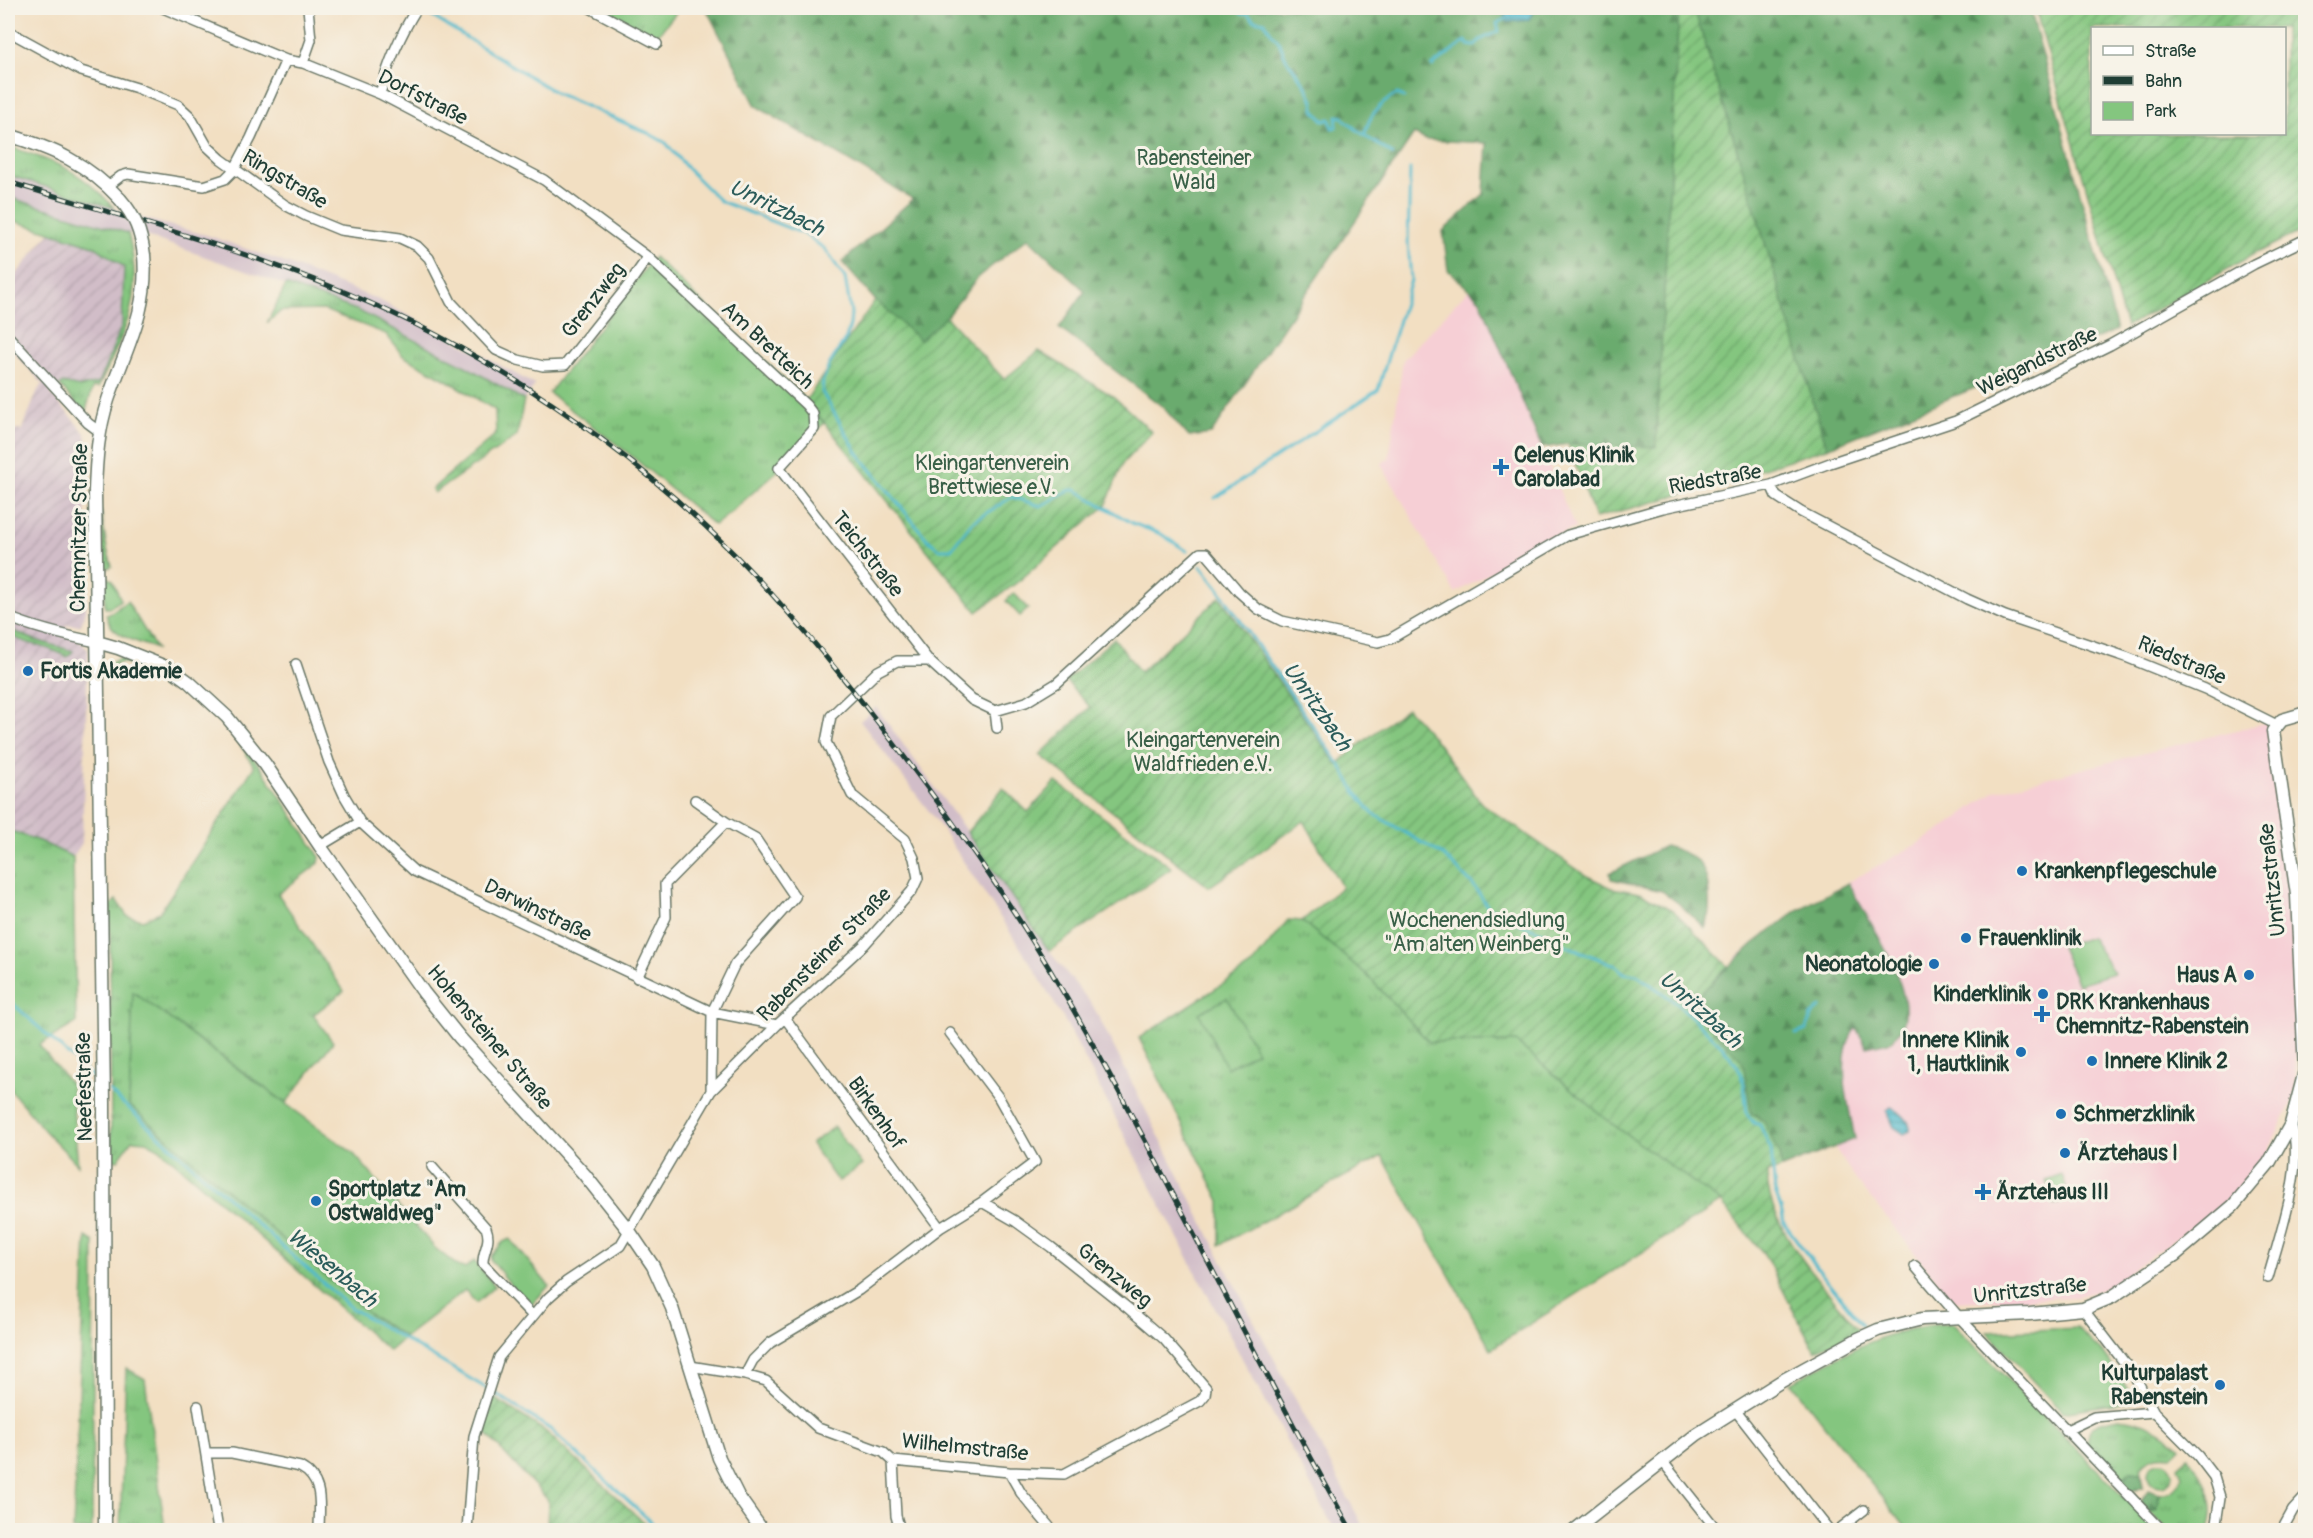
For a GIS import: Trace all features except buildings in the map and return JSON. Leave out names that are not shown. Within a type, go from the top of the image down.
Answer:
[{"type":"main road","name":"Chemnitzer Straße","points":[[8,135],[72,159],[96,175],[120,199],[134,218],[142,239],[145,284],[138,323],[108,400],[100,432],[95,491],[97,642]]},
{"type":"main road","name":"Hohensteiner Straße","points":[[97,642],[171,669],[209,699],[227,717],[265,764],[424,993],[460,1038],[584,1174],[630,1232],[653,1266],[661,1283],[719,1458],[738,1496],[762,1530]]},
{"type":"main road","name":"Neefestraße","points":[[97,642],[104,1072],[105,1530]]},
{"type":"main road","points":[[2277,725],[2282,720],[2306,713]]},
{"type":"main road","name":"Unritzstraße","points":[[1575,1530],[1696,1435],[1823,1358],[1878,1330],[1922,1319],[2083,1309],[2112,1297],[2175,1255],[2233,1206],[2269,1163],[2291,1124],[2305,1071],[2297,895],[2273,731],[2277,725]]},
{"type":"street","name":"Dorfstraße","points":[[163,8],[286,60],[303,63],[380,94],[530,172],[586,210],[648,257]]},
{"type":"street","points":[[303,63],[311,40],[308,8]]},
{"type":"street","points":[[590,8],[657,44]]},
{"type":"street","points":[[380,94],[387,69],[404,29],[415,11]]},
{"type":"street","name":"Ringstraße","points":[[8,31],[81,71],[137,88],[178,105],[190,116],[211,151],[285,205],[339,230],[400,238],[417,246],[429,258],[451,302],[496,350],[518,360],[543,366],[565,365]]},
{"type":"street","points":[[108,186],[121,176],[128,174],[204,186],[218,183],[234,170],[286,60]]},
{"type":"street","name":"Weigandstraße","points":[[1771,485],[1956,421],[2110,345],[2254,264],[2306,239]]},
{"type":"street","name":"Grenzweg","points":[[565,365],[648,257]]},
{"type":"street","name":"Am Bretteich","points":[[648,257],[813,414],[814,429],[779,468]]},
{"type":"street","points":[[8,336],[88,423],[100,432]]},
{"type":"street","name":"Teichstraße","points":[[779,468],[929,661]]},
{"type":"street","name":"Riedstraße","points":[[995,711],[1026,702],[1057,683],[1200,553],[1206,553],[1239,592],[1258,609],[1282,621],[1378,642],[1390,639],[1568,535],[1663,508],[1771,485],[1776,496],[1801,512],[1967,599],[2005,616],[2126,657],[2205,689],[2277,725]]},
{"type":"street","points":[[8,617],[70,637],[97,642]]},
{"type":"street","name":"Rabensteiner Straße","points":[[466,1530],[474,1436],[499,1357],[532,1315],[566,1282],[620,1246],[711,1091],[777,1025],[864,945],[912,891],[918,878],[914,858],[905,839],[852,795],[826,742],[831,716],[878,671],[897,661],[929,661]]},
{"type":"street","points":[[929,661],[972,700],[995,711],[997,728]]},
{"type":"street","name":"Darwinstraße","points":[[296,664],[328,762],[360,822],[414,871],[712,1012],[777,1025]]},
{"type":"street","points":[[695,800],[726,822],[755,838],[795,897],[735,964],[712,1012],[711,1091]]},
{"type":"street","points":[[320,846],[360,822]]},
{"type":"street","points":[[637,978],[666,917],[665,884],[726,822]]},
{"type":"street","name":"Birkenhof","points":[[785,1018],[940,1228]]},
{"type":"street","points":[[745,1375],[753,1360],[770,1343],[859,1290],[940,1228],[982,1202],[1035,1162],[999,1098],[950,1033]]},
{"type":"street","points":[[2268,1278],[2291,1187],[2296,1136],[2291,1124]]},
{"type":"street","points":[[432,1167],[486,1228],[489,1240],[483,1264],[532,1315]]},
{"type":"street","name":"Grenzweg","points":[[982,1202],[1042,1240],[1129,1308],[1164,1339],[1206,1388],[1205,1395]]},
{"type":"street","points":[[1915,1266],[1958,1316],[2065,1431],[2162,1530]]},
{"type":"street","points":[[2083,1309],[2134,1374],[2154,1412],[2189,1446],[2214,1477],[2220,1497],[2215,1530]]},
{"type":"street","name":"Wilhelmstraße","points":[[690,1366],[745,1375],[766,1381],[818,1428],[883,1452],[893,1461],[1009,1472],[1064,1473],[1200,1401],[1205,1395]]},
{"type":"street","points":[[198,1406],[218,1530]]},
{"type":"street","points":[[1734,1410],[1829,1530]]},
{"type":"street","points":[[2065,1431],[2094,1417],[2154,1412]]},
{"type":"street","points":[[206,1453],[232,1453],[300,1467],[308,1472],[318,1486],[319,1530]]},
{"type":"street","points":[[893,1461],[895,1504],[900,1530]]},
{"type":"street","points":[[1663,1462],[1718,1530]]},
{"type":"street","points":[[1009,1472],[1021,1493],[1052,1530]]},
{"type":"street","points":[[2282,1530],[2293,1510],[2306,1496]]},
{"type":"street","points":[[1838,1530],[1864,1510]]},
{"type":"shaded area","points":[[8,175],[142,218],[210,236],[379,300],[535,385],[524,400],[469,368],[359,311],[149,237],[128,233],[8,197]]},
{"type":"shaded area","points":[[50,232],[94,246],[124,267],[122,325],[98,383],[79,387],[63,383],[51,394],[85,433],[88,443],[85,476],[86,610],[81,625],[65,625],[88,650],[82,843],[73,857],[8,830],[8,430],[22,430],[38,390],[43,384],[8,346],[8,285]]},
{"type":"shaded area","points":[[1468,290],[1480,300],[1575,528],[1556,536],[1455,593],[1381,464],[1389,458],[1403,360]]},
{"type":"shaded area","points":[[876,707],[967,832],[1049,951],[1093,1006],[1230,1276],[1365,1530],[1335,1530],[1204,1288],[1066,1023],[1033,967],[938,823],[860,721]]},
{"type":"shaded area","name":"DRK Krankenhaus Chemnitz-Rabenstein","points":[[2268,722],[2291,890],[2297,1023],[2295,1096],[2264,1159],[2224,1204],[2107,1288],[2076,1297],[1954,1302],[1856,1180],[1835,1148],[1735,958],[1798,910],[1935,834],[1995,791]]},
{"type":"green space","points":[[596,8],[680,8],[656,37]]},
{"type":"green space","name":"Rabensteiner Wald","points":[[706,8],[1507,8],[1505,16],[1508,22],[1528,20],[1537,8],[1679,8],[1656,448],[1568,444],[1542,448],[1480,300],[1448,270],[1443,231],[1484,194],[1487,143],[1426,140],[1414,134],[1211,434],[1189,437],[1163,407],[1059,328],[1085,291],[1028,238],[979,276],[946,317],[920,340],[875,300],[842,262],[913,199],[756,106]]},
{"type":"green space","points":[[1679,8],[1694,8],[1827,448],[1672,497],[1595,518],[1568,444],[1656,447]]},
{"type":"green space","points":[[1694,8],[2030,8],[2117,330],[1827,448]]},
{"type":"green space","points":[[2035,8],[2305,8],[2305,229],[2254,254],[2126,327]]},
{"type":"green space","points":[[8,146],[53,162],[78,175],[114,208],[8,175]]},
{"type":"green space","points":[[8,197],[128,233],[134,276],[130,314],[98,388],[93,387],[85,413],[60,386],[63,383],[80,387],[99,383],[122,325],[124,267],[94,246],[8,219]]},
{"type":"green space","points":[[654,257],[806,400],[824,423],[784,465],[714,525],[628,453],[549,393]]},
{"type":"green space","points":[[286,285],[359,311],[469,368],[524,400],[517,436],[434,493],[432,489],[496,434],[495,410],[403,356],[386,334],[324,310],[281,311],[267,323]]},
{"type":"green space","name":"Kleingartenverein Brettwiese e.V.","points":[[875,300],[920,340],[946,317],[1004,379],[1039,351],[1113,396],[1152,432],[1123,463],[1106,505],[1019,581],[977,612],[806,400]]},
{"type":"green space","points":[[101,511],[112,566],[104,570]]},
{"type":"green space","points":[[104,579],[112,580],[121,600],[105,608]]},
{"type":"green space","points":[[1014,593],[1028,609],[1020,616],[1006,601]]},
{"type":"green space","name":"Wochenendsiedlung \"Am alten Weinberg\"","points":[[1220,597],[1337,765],[1407,708],[1436,741],[1482,804],[1587,876],[1612,888],[1640,893],[1673,910],[1728,966],[1689,1005],[1743,1062],[1751,1113],[1764,1121],[1778,1151],[1782,1168],[1767,1173],[1770,1194],[1777,1216],[1787,1237],[1801,1257],[1860,1331],[1815,1351],[1764,1254],[1721,1202],[1611,1123],[1516,1042],[1429,1042],[1366,974],[1302,921],[1342,887],[1304,821],[1209,887],[1040,755],[1090,707],[1066,681],[1114,638],[1140,672]]},
{"type":"green space","points":[[127,601],[156,649],[125,637],[109,622],[106,614]]},
{"type":"green space","points":[[8,629],[73,651],[67,657],[15,638],[8,634]]},
{"type":"green space","points":[[120,658],[155,671],[186,689],[213,712],[260,766],[320,857],[319,863],[278,894],[344,991],[313,1015],[333,1042],[286,1103],[133,992],[129,1105],[370,1315],[405,1337],[389,1351],[159,1148],[146,1141],[132,1140],[118,1160],[111,1159],[110,906],[116,900],[127,916],[143,920],[160,912],[254,767],[230,732],[198,701],[180,688],[142,668],[122,662],[116,664],[109,674],[106,670],[109,664]]},
{"type":"green space","points":[[1056,782],[1172,868],[1049,951],[967,832],[1003,788],[1028,812]]},
{"type":"green space","points":[[8,830],[73,857],[76,1023],[39,1045],[71,1085],[78,1165],[45,1131],[8,1087]]},
{"type":"green space","points":[[1665,846],[1689,855],[1696,860],[1705,874],[1709,893],[1709,912],[1705,928],[1662,891],[1611,879],[1610,873]]},
{"type":"green space","points":[[1848,883],[1885,948],[1900,985],[1905,1016],[1900,1030],[1892,1041],[1867,1047],[1856,1028],[1849,1039],[1844,1067],[1855,1139],[1782,1168],[1778,1151],[1751,1113],[1743,1062],[1688,1005],[1753,944],[1798,910]]},
{"type":"green space","points":[[1288,920],[1302,921],[1366,974],[1429,1042],[1516,1042],[1611,1123],[1721,1202],[1491,1349],[1382,1156],[1220,1245],[1220,1201],[1139,1038],[1251,966]]},
{"type":"green space","points":[[2091,937],[2114,973],[2078,984],[2061,947]]},
{"type":"green space","name":"Sportplatz \"Am Ostwaldweg\"","points":[[133,992],[353,1153],[435,1248],[459,1267],[465,1268],[474,1261],[495,1286],[476,1303],[465,1290],[405,1337],[370,1315],[129,1105]]},
{"type":"green space","points":[[1227,998],[1257,1052],[1227,1068],[1199,1013]]},
{"type":"green space","points":[[834,1127],[862,1165],[838,1182],[811,1144]]},
{"type":"green space","points":[[2062,1175],[2070,1199],[2054,1205],[2046,1181]]},
{"type":"green space","points":[[86,1237],[94,1242],[92,1530],[73,1530]]},
{"type":"green space","name":"Sportplatz \"Am Ostwaldweg\"","points":[[510,1239],[549,1286],[530,1306],[491,1260],[491,1256],[503,1242]]},
{"type":"green space","points":[[1952,1323],[2157,1530],[1908,1530],[1791,1383],[1867,1343],[1907,1330]]},
{"type":"green space","points":[[2077,1328],[2104,1354],[2133,1395],[2132,1401],[2062,1412],[1987,1332]]},
{"type":"green space","points":[[126,1368],[145,1379],[165,1530],[120,1530]]},
{"type":"green space","points":[[494,1398],[545,1431],[652,1530],[547,1530],[548,1500],[483,1430]]},
{"type":"green space","points":[[2120,1418],[2153,1427],[2180,1447],[2171,1456],[2161,1455],[2150,1459],[2140,1468],[2141,1473],[2129,1472],[2122,1482],[2086,1445],[2092,1427],[2101,1422]]},
{"type":"green space","points":[[2188,1457],[2200,1473],[2209,1491],[2212,1510],[2209,1530],[2169,1530],[2149,1513],[2158,1508],[2159,1494],[2170,1491],[2178,1484],[2182,1476],[2178,1466]]},
{"type":"green space","points":[[2160,1462],[2169,1465],[2172,1474],[2169,1483],[2160,1486],[2151,1483],[2148,1474],[2151,1465]]},
{"type":"green space","points":[[2129,1472],[2141,1473],[2143,1487],[2131,1492],[2122,1482]]},
{"type":"green space","points":[[2148,1490],[2159,1494],[2158,1508],[2149,1513],[2140,1503]]},
{"type":"water","points":[[1507,8],[1537,8],[1528,20],[1507,22],[1505,19]]},
{"type":"water","points":[[1891,1107],[1907,1121],[1910,1131],[1904,1134],[1894,1127],[1887,1111]]},
{"type":"waterway","points":[[1236,8],[1242,14],[1247,13],[1254,20],[1265,22],[1279,42],[1287,61],[1309,91],[1314,110],[1323,120],[1330,119],[1332,128],[1336,127],[1337,116],[1343,117],[1393,155]]},
{"type":"waterway","name":"Unritzbach","points":[[420,9],[558,94],[666,143],[720,201],[804,234],[825,249],[845,278],[851,313],[846,338],[829,365],[823,380],[822,392],[857,452],[927,539],[939,549],[951,549],[972,522],[1012,497],[1041,506],[1070,490],[1076,490],[1132,523],[1161,534],[1187,551]]},
{"type":"waterway","points":[[1432,66],[1466,41],[1468,45],[1474,46],[1480,40],[1499,31],[1497,23],[1505,19]]},
{"type":"waterway","points":[[1365,134],[1372,115],[1380,106],[1397,94],[1404,97]]},
{"type":"waterway","points":[[1215,498],[1378,390],[1411,280],[1408,242],[1410,169]]},
{"type":"waterway","name":"Unritzbach","points":[[1201,566],[1372,813],[1443,855],[1473,885],[1489,908],[1500,915],[1551,936],[1569,947],[1615,965],[1624,973],[1637,975],[1677,1003],[1722,1046],[1738,1067],[1744,1084],[1747,1114],[1754,1123],[1760,1125],[1771,1149],[1775,1192],[1784,1223],[1862,1324]]},
{"type":"waterway","name":"Wiesenbach","points":[[8,999],[99,1083]]},
{"type":"waterway","points":[[1796,1034],[1806,1030],[1811,1016],[1820,1007]]},
{"type":"waterway","name":"Wiesenbach","points":[[109,1091],[351,1308],[501,1397],[550,1429],[660,1530]]},
{"type":"railway","points":[[8,182],[237,252],[349,294],[404,318],[495,368],[603,440],[671,495],[735,555],[801,627],[863,703],[944,810],[1023,925],[1134,1120],[1351,1530]]},
{"type":"place","name":"Celenus Klinik Carolabad","points":[[1501,467]]},
{"type":"place","name":"Fortis Akademie","points":[[28,671]]},
{"type":"place","name":"Krankenpflegeschule","points":[[2022,871]]},
{"type":"place","name":"Frauenklinik","points":[[1966,938]]},
{"type":"place","name":"Neonatologie","points":[[1934,964]]},
{"type":"place","name":"Haus A","points":[[2249,975]]},
{"type":"place","name":"Kinderklinik","points":[[2043,994]]},
{"type":"place","name":"DRK Krankenhaus Chemnitz-Rabenstein","points":[[2042,1014]]},
{"type":"place","name":"Innere Klinik 1, Hautklinik","points":[[2021,1052]]},
{"type":"place","name":"Innere Klinik 2","points":[[2092,1061]]},
{"type":"place","name":"Schmerzklinik","points":[[2061,1114]]},
{"type":"place","name":"Ärztehaus I","points":[[2065,1153]]},
{"type":"place","name":"Ärztehaus III","points":[[1983,1192]]},
{"type":"place","name":"Sportplatz \"Am Ostwaldweg\"","points":[[316,1201]]},
{"type":"place","name":"Kulturpalast Rabenstein","points":[[2220,1385]]},
{"type":"park label","name":"Kleingartenverein Waldfrieden e.V.","points":[[1203,752]]}]
